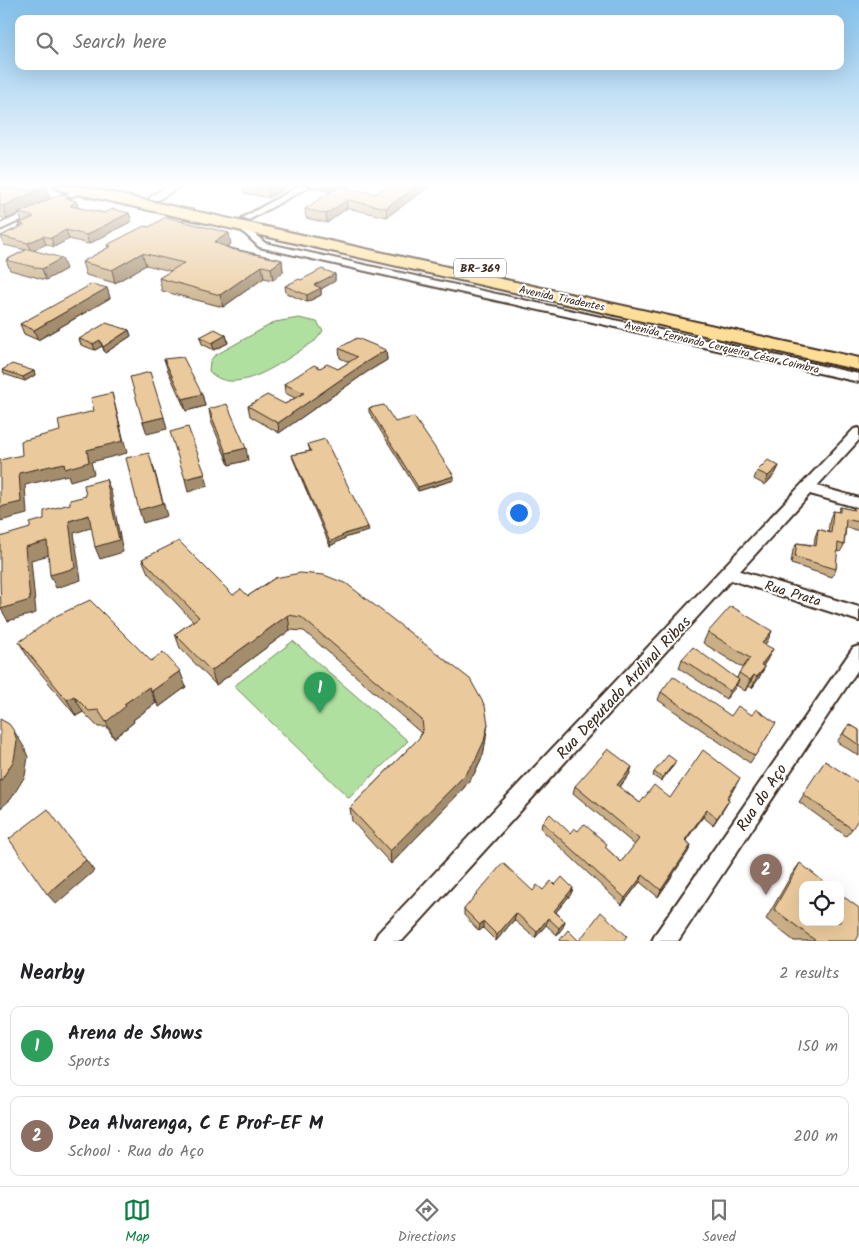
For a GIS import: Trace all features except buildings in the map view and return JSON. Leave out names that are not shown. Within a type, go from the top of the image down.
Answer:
[{"type":"highway","name":"Avenida Tiradentes","points":[[275,230],[859,364]]},
{"type":"highway","name":"Avenida Tiradentes","points":[[279,230],[859,349]]},
{"type":"highway","points":[[662,320],[718,346]]},
{"type":"street","name":"Avenida Fernando Cerqueira César Coimbra","points":[[250,230],[262,245],[859,378]]},
{"type":"street","name":"Rua Deputado Ardinal Ribas","points":[[386,941],[859,432]]},
{"type":"street","points":[[806,488],[859,503]]},
{"type":"street","name":"Rua Prata","points":[[728,573],[859,614]]},
{"type":"street","name":"Rua do Aço","points":[[664,941],[859,653]]},
{"type":"green space","points":[[299,318],[317,322],[323,331],[315,341],[278,365],[248,379],[233,381],[220,379],[209,371],[210,361],[214,356],[275,322]]},
{"type":"green space","points":[[293,641],[408,741],[349,798],[234,686]]},
{"type":"place","name":"Arena de Shows","points":[[320,713]]},
{"type":"place","name":"Dea Alvarenga, C E Prof-EF M","points":[[766,895]]}]
